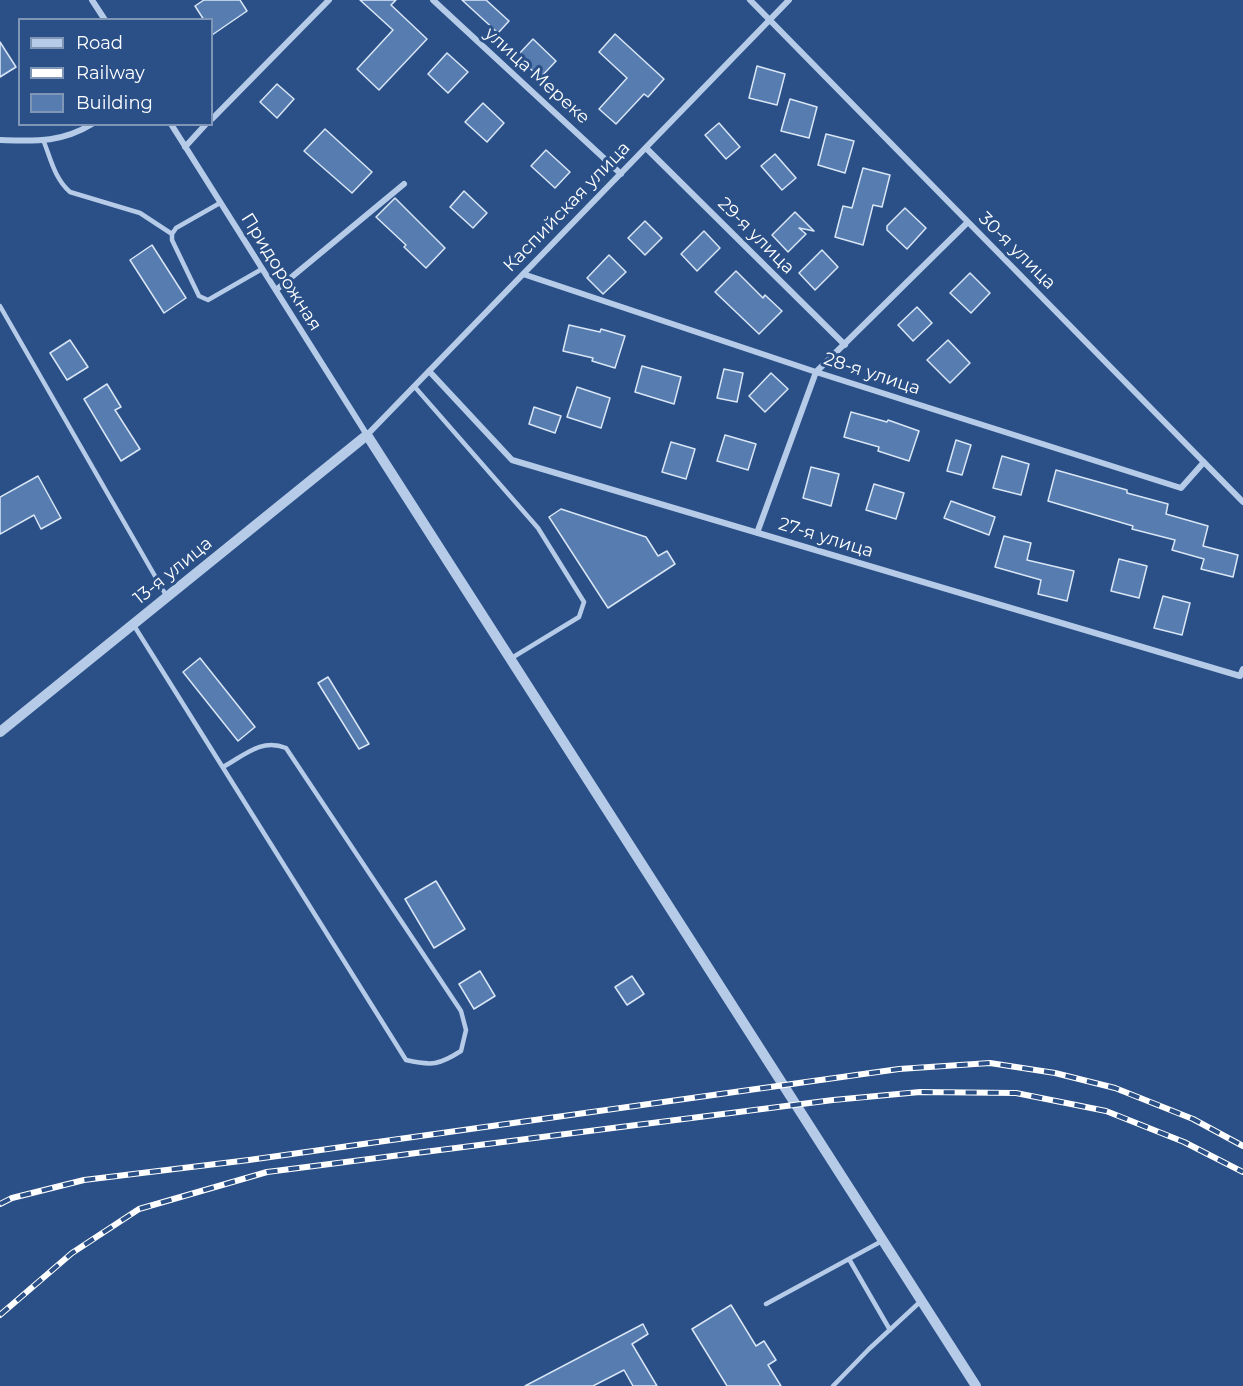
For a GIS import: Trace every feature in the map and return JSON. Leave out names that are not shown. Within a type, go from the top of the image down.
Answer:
[{"type":"street","points":[[92,0],[104,18]]},
{"type":"street","points":[[213,118],[329,0]]},
{"type":"street","name":"улица Мереке","points":[[434,0],[621,174]]},
{"type":"street","name":"30-я улица","points":[[750,0],[1243,502]]},
{"type":"street","name":"Каспийская улица","points":[[367,435],[789,0]]},
{"type":"street","points":[[0,140],[44,142],[77,133],[89,126]]},
{"type":"street","name":"Придорожная","points":[[172,126],[367,435]]},
{"type":"street","points":[[185,147],[204,126]]},
{"type":"street","name":"29-я улица","points":[[646,148],[845,345]]},
{"type":"street","points":[[276,290],[404,184]]},
{"type":"street","points":[[757,533],[816,372],[968,222]]},
{"type":"street","name":"28-я улица","points":[[523,274],[816,372],[1181,488],[1204,462]]},
{"type":"street","name":"27-я улица","points":[[429,371],[512,460],[1240,676],[1243,669]]},
{"type":"street","points":[[367,435],[975,1386]]},
{"type":"street","name":"13-я улица","points":[[0,732],[367,435]]},
{"type":"lane","points":[[44,142],[56,174],[62,185],[70,192],[140,213],[172,234]]},
{"type":"lane","points":[[220,203],[176,228],[172,234],[172,240],[199,296],[208,300],[262,268]]},
{"type":"lane","points":[[0,306],[167,597]]},
{"type":"lane","points":[[414,386],[538,528],[584,602],[579,617],[510,659]]},
{"type":"lane","points":[[133,624],[406,1060],[422,1064],[442,1063],[461,1051],[466,1030],[461,1011],[286,748],[274,744],[264,745],[223,767]]},
{"type":"lane","points":[[766,1304],[883,1241]]},
{"type":"lane","points":[[849,1259],[891,1330]]},
{"type":"lane","points":[[833,1386],[921,1300]]},
{"type":"building","points":[[204,0],[240,0],[247,11],[213,34],[213,18],[203,18],[195,6]]},
{"type":"building","points":[[360,0],[396,0],[391,5],[427,39],[379,90],[357,69],[393,30]]},
{"type":"building","points":[[462,0],[486,0],[509,21],[498,33]]},
{"type":"building","points":[[615,34],[664,79],[648,97],[644,94],[616,124],[599,109],[627,78],[599,52]]},
{"type":"building","points":[[533,39],[556,61],[540,78],[517,56]]},
{"type":"building","points":[[0,42],[16,67],[0,77]]},
{"type":"building","points":[[447,53],[468,72],[448,93],[428,74]]},
{"type":"building","points":[[757,66],[785,74],[777,105],[749,98]]},
{"type":"building","points":[[277,84],[294,99],[277,118],[260,102]]},
{"type":"building","points":[[790,99],[817,107],[809,138],[781,131]]},
{"type":"building","points":[[483,103],[504,123],[487,142],[465,122]]},
{"type":"building","points":[[719,123],[740,147],[726,159],[705,135]]},
{"type":"building","points":[[325,129],[372,172],[352,193],[304,151]]},
{"type":"building","points":[[826,134],[854,141],[845,173],[818,165]]},
{"type":"building","points":[[546,150],[570,172],[555,188],[531,166]]},
{"type":"building","points":[[775,154],[796,178],[782,190],[761,166]]},
{"type":"building","points":[[863,168],[890,175],[882,207],[873,205],[863,245],[835,237],[843,206],[852,208]]},
{"type":"building","points":[[464,191],[487,213],[473,228],[450,207]]},
{"type":"building","points":[[395,198],[445,248],[426,268],[404,247],[406,245],[376,217]]},
{"type":"building","points":[[905,208],[926,228],[907,249],[887,230],[887,226]]},
{"type":"building","points":[[795,212],[814,231],[799,228],[806,234],[788,252],[772,235]]},
{"type":"building","points":[[645,221],[662,238],[645,255],[628,238]]},
{"type":"building","points":[[704,231],[720,248],[697,271],[681,254]]},
{"type":"building","points":[[152,245],[186,298],[164,313],[130,260]]},
{"type":"building","points":[[822,250],[838,267],[815,290],[799,273]]},
{"type":"building","points":[[609,255],[626,272],[603,294],[587,278]]},
{"type":"building","points":[[736,271],[763,298],[765,295],[782,311],[759,334],[715,292]]},
{"type":"building","points":[[970,273],[990,293],[971,313],[950,293]]},
{"type":"building","points":[[917,307],[932,323],[913,341],[898,325]]},
{"type":"building","points":[[569,325],[600,332],[601,329],[625,336],[615,368],[592,361],[593,358],[563,351]]},
{"type":"building","points":[[70,340],[88,367],[67,380],[50,353]]},
{"type":"building","points":[[948,340],[970,363],[950,383],[927,360]]},
{"type":"building","points":[[642,366],[681,377],[674,404],[635,392]]},
{"type":"building","points":[[724,369],[743,373],[737,402],[717,398]]},
{"type":"building","points":[[771,373],[788,389],[765,412],[749,396]]},
{"type":"building","points":[[107,384],[121,407],[115,410],[140,449],[121,461],[84,399]]},
{"type":"building","points":[[577,387],[610,398],[601,428],[567,417]]},
{"type":"building","points":[[534,407],[561,416],[555,433],[529,424]]},
{"type":"building","points":[[851,412],[887,422],[888,420],[919,431],[909,461],[878,451],[879,447],[844,437]]},
{"type":"building","points":[[725,435],[756,444],[748,470],[717,461]]},
{"type":"building","points":[[956,440],[971,445],[962,475],[947,471]]},
{"type":"building","points":[[671,442],[695,449],[686,479],[662,472]]},
{"type":"building","points":[[1002,456],[1029,464],[1021,495],[993,488]]},
{"type":"building","points":[[811,467],[839,474],[831,506],[803,498]]},
{"type":"building","points":[[1056,470],[1168,504],[1166,514],[1208,526],[1203,546],[1238,555],[1233,577],[1201,569],[1204,559],[1172,550],[1175,540],[1132,529],[1133,526],[1048,501]]},
{"type":"building","points":[[38,476],[61,518],[41,529],[34,515],[0,534],[0,497]]},
{"type":"building","points":[[874,484],[904,493],[896,519],[866,510]]},
{"type":"building","points":[[951,501],[995,517],[989,535],[944,518]]},
{"type":"building","points":[[561,509],[646,537],[658,556],[667,551],[675,564],[608,608],[549,517]]},
{"type":"building","points":[[1004,536],[1031,543],[1027,560],[1074,571],[1067,601],[1038,594],[1041,580],[995,567]]},
{"type":"building","points":[[1119,559],[1147,566],[1139,598],[1111,591]]},
{"type":"building","points":[[1163,596],[1190,603],[1182,635],[1154,628]]},
{"type":"building","points":[[200,658],[255,727],[238,741],[183,672]]},
{"type":"building","points":[[328,677],[369,744],[359,749],[318,683]]},
{"type":"building","points":[[436,881],[465,929],[434,948],[405,899]]},
{"type":"building","points":[[480,971],[495,996],[474,1009],[459,984]]},
{"type":"building","points":[[632,976],[644,994],[627,1005],[615,987]]},
{"type":"building","points":[[731,1305],[756,1346],[764,1341],[776,1360],[768,1365],[781,1386],[727,1386],[692,1329]]},
{"type":"building","points":[[643,1324],[648,1334],[632,1344],[657,1386],[633,1386],[624,1370],[593,1386],[525,1386]]},
{"type":"railway","points":[[0,1204],[12,1198],[84,1180],[249,1160],[899,1069],[990,1063],[1055,1073],[1115,1088],[1193,1119],[1243,1146]]},
{"type":"railway","points":[[0,1315],[72,1253],[139,1209],[267,1172],[833,1100],[920,1092],[1016,1093],[1106,1111],[1184,1142],[1243,1172]]}]
